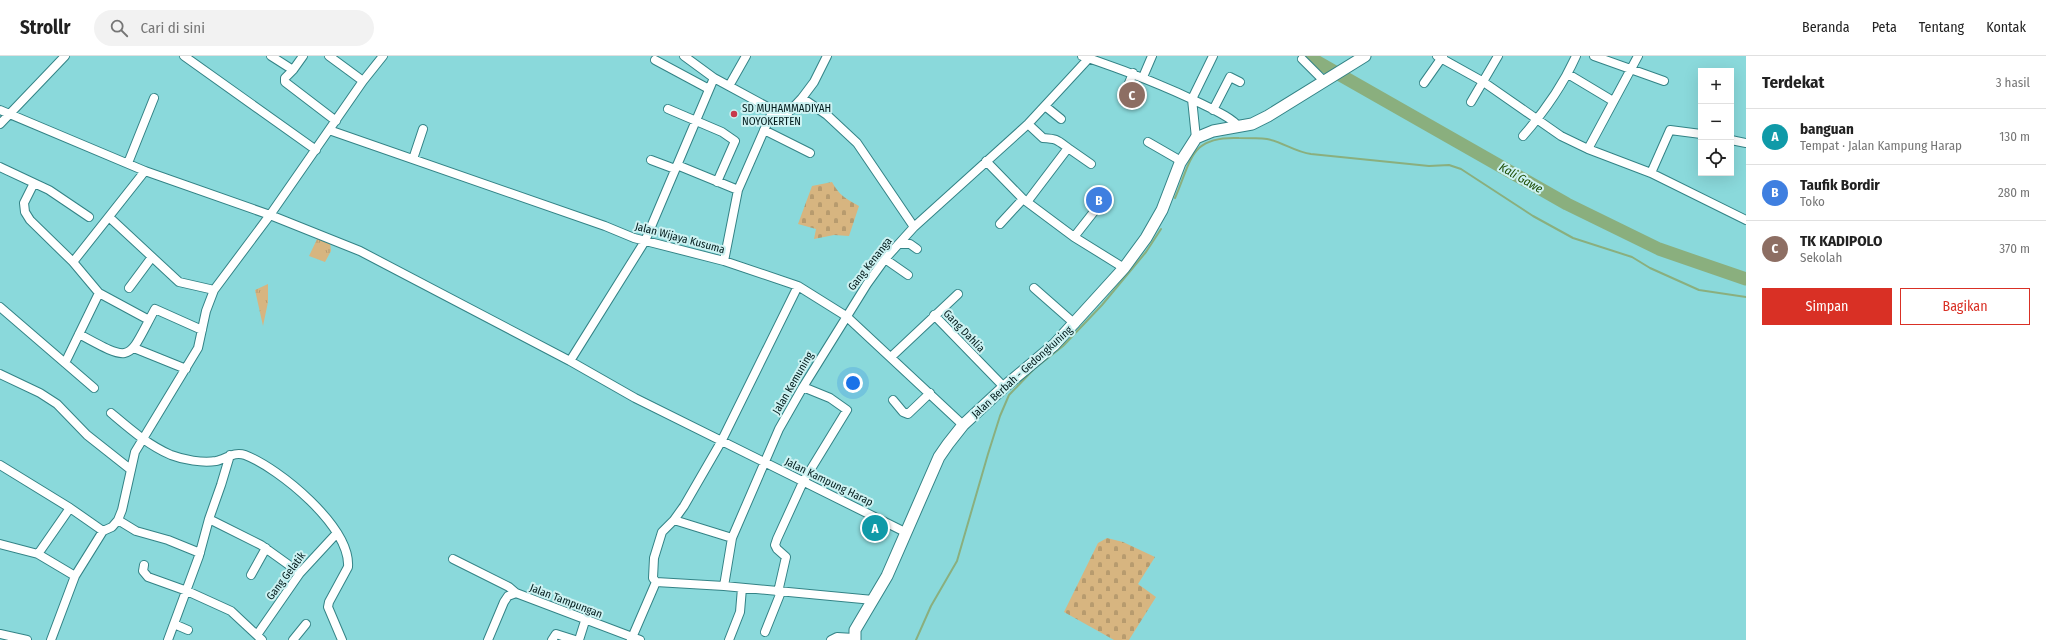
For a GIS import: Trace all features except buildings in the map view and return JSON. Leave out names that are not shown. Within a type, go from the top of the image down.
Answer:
[{"type":"main road","points":[[1196,138],[1206,133],[1252,124],[1268,116],[1365,56]]},
{"type":"main road","name":"Jalan Berbah - Gedongkuning","points":[[854,639],[858,626],[887,576],[939,456],[963,425],[1004,387],[1054,345],[1075,324],[1124,268],[1146,238],[1162,210],[1181,161],[1196,138]]},
{"type":"street","points":[[0,124],[65,56]]},
{"type":"street","points":[[184,56],[316,150]]},
{"type":"street","points":[[271,56],[293,70]]},
{"type":"street","points":[[303,56],[285,78],[285,82],[336,121]]},
{"type":"street","points":[[329,56],[363,81]]},
{"type":"street","points":[[51,640],[75,576],[103,530],[112,526],[118,520],[122,510],[135,452],[198,348],[206,311],[214,290],[270,215],[363,81],[383,56]]},
{"type":"street","points":[[684,56],[714,78],[782,114],[787,114],[802,98],[814,82],[827,56]]},
{"type":"street","points":[[729,86],[746,56]]},
{"type":"street","points":[[1143,77],[1152,56]]},
{"type":"street","points":[[1196,138],[1192,99],[1212,56]]},
{"type":"street","points":[[1471,102],[1498,56]]},
{"type":"street","points":[[1523,136],[1537,120],[1568,74],[1576,56]]},
{"type":"street","points":[[1594,56],[1664,81]]},
{"type":"street","points":[[1588,149],[1638,56]]},
{"type":"street","points":[[1086,57],[1133,73],[1192,99],[1213,110],[1239,127]]},
{"type":"street","name":"Gang Kenanga","points":[[846,316],[886,259],[914,227],[1028,124],[1086,57]]},
{"type":"street","points":[[1424,83],[1441,57],[1482,81],[1561,136],[1588,149],[1650,173],[1746,220]]},
{"type":"street","points":[[1302,59],[1326,80]]},
{"type":"street","points":[[655,60],[709,89]]},
{"type":"street","points":[[1128,88],[1133,73]]},
{"type":"street","points":[[1568,74],[1613,101]]},
{"type":"street","points":[[1213,110],[1230,77],[1240,82]]},
{"type":"street","points":[[570,361],[645,241],[714,78]]},
{"type":"street","points":[[128,163],[154,98]]},
{"type":"street","points":[[802,98],[827,114],[857,143],[914,227]]},
{"type":"street","points":[[1045,106],[1061,119]]},
{"type":"street","points":[[668,109],[696,120],[735,141],[717,182]]},
{"type":"street","name":"Jalan Kampung Harap","points":[[0,110],[145,171],[270,215],[360,251],[570,361],[635,398],[720,442],[764,462],[905,532]]},
{"type":"street","points":[[724,261],[738,190],[773,110]]},
{"type":"street","points":[[1028,124],[1043,138],[1051,137],[1091,164]]},
{"type":"street","points":[[413,158],[423,129]]},
{"type":"street","name":"Jalan Wijaya Kusuma","points":[[330,130],[645,241],[724,261],[798,286],[846,316],[963,425]]},
{"type":"street","points":[[764,130],[810,153]]},
{"type":"street","points":[[1650,173],[1670,130],[1698,134]]},
{"type":"street","points":[[1734,141],[1746,143]]},
{"type":"street","points":[[1148,142],[1181,161]]},
{"type":"street","points":[[1000,224],[1025,201],[1068,148]]},
{"type":"street","points":[[651,160],[676,167],[738,190]]},
{"type":"street","points":[[986,161],[1025,201],[1074,237],[1124,268]]},
{"type":"street","points":[[0,167],[49,190],[89,217]]},
{"type":"street","points":[[73,262],[145,171]]},
{"type":"street","points":[[34,183],[24,203],[24,212],[30,220],[73,262],[99,293],[149,320]]},
{"type":"street","points":[[1074,237],[1096,209]]},
{"type":"street","points":[[109,217],[179,282],[214,290]]},
{"type":"street","points":[[900,244],[910,244],[917,249]]},
{"type":"street","points":[[129,288],[152,257]]},
{"type":"street","points":[[886,259],[908,275]]},
{"type":"street","points":[[656,582],[653,578],[652,572],[660,536],[664,528],[674,520],[720,442],[798,286]]},
{"type":"street","points":[[1034,288],[1075,324]]},
{"type":"street","points":[[65,363],[99,293]]},
{"type":"street","points":[[934,315],[958,294]]},
{"type":"street","points":[[0,307],[94,388]]},
{"type":"street","points":[[79,334],[119,354],[127,353],[134,348],[155,309],[202,330]]},
{"type":"street","name":"Gang Dahlia","points":[[891,357],[934,315],[1004,387]]},
{"type":"street","name":"Jalan Kemuning","points":[[724,586],[732,538],[764,462],[803,387],[846,316]]},
{"type":"street","points":[[134,348],[186,369]]},
{"type":"street","points":[[0,375],[40,393],[57,404],[87,435],[130,469]]},
{"type":"street","points":[[765,632],[779,592],[786,556],[777,549],[775,545],[803,482],[847,410],[830,398],[803,387]]},
{"type":"street","points":[[893,400],[903,412],[908,414],[930,393]]},
{"type":"street","points":[[111,413],[142,440],[171,455],[194,460],[216,461],[230,455],[244,455],[295,486],[320,508],[337,534],[347,554],[348,567],[329,602],[328,607],[342,640]]},
{"type":"street","points":[[168,640],[200,553],[209,519],[230,455]]},
{"type":"street","points":[[0,465],[103,530]]},
{"type":"street","points":[[38,554],[70,508]]},
{"type":"street","points":[[209,519],[266,548],[300,573]]},
{"type":"street","points":[[118,520],[136,531],[168,540],[200,553]]},
{"type":"street","points":[[674,520],[732,538]]},
{"type":"street","name":"Gang Gelatik","points":[[258,638],[300,573],[337,534]]},
{"type":"street","points":[[0,544],[38,554],[75,576]]},
{"type":"street","points":[[251,576],[266,548]]},
{"type":"street","points":[[453,559],[516,593]]},
{"type":"street","points":[[144,565],[143,571],[148,577],[187,591],[231,611],[258,638]]},
{"type":"street","points":[[656,582],[724,586],[873,600]]},
{"type":"street","points":[[634,639],[656,582]]},
{"type":"street","points":[[729,640],[740,612],[742,588]]},
{"type":"street","name":"Jalan Tampungan","points":[[488,640],[508,596],[516,593],[634,639]]},
{"type":"street","points":[[579,640],[585,621]]},
{"type":"street","points":[[174,624],[188,630]]},
{"type":"street","points":[[293,640],[306,624]]},
{"type":"street","points":[[0,634],[27,640]]},
{"type":"street","points":[[552,640],[556,634],[558,634],[575,640]]},
{"type":"street","points":[[831,640],[837,637],[854,639]]},
{"type":"green space","points":[[832,182],[843,196],[859,206],[849,236],[834,235],[814,239],[816,229],[798,224],[812,186]]},
{"type":"green space","points":[[318,237],[330,241],[331,251],[325,262],[309,256]]},
{"type":"green space","points":[[268,284],[268,302],[263,326],[255,290]]},
{"type":"green space","points":[[1107,538],[1123,542],[1155,557],[1138,584],[1156,597],[1129,640],[1114,640],[1064,612],[1098,543]]},
{"type":"waterway","name":"Kali Gawe","points":[[1307,56],[1567,204],[1659,249],[1746,279]]},
{"type":"waterway","points":[[1175,198],[1190,161],[1195,153],[1202,146],[1211,141],[1223,138],[1267,139],[1311,154],[1429,166],[1449,165],[1461,169],[1533,216],[1573,238],[1632,257],[1650,268],[1699,290],[1746,297]]},
{"type":"waterway","points":[[916,640],[931,606],[957,561],[988,454],[1000,416],[1009,395],[1034,369],[1063,346],[1102,305],[1146,252],[1161,229]]},
{"type":"place","name":"TK KADIPOLO","points":[[1132,95]]},
{"type":"place","name":"SD MUHAMMADIYAH NOYOKERTEN","points":[[734,114]]},
{"type":"place","name":"Taufik Bordir","points":[[1099,200]]},
{"type":"place","name":"banguan","points":[[875,528]]}]
